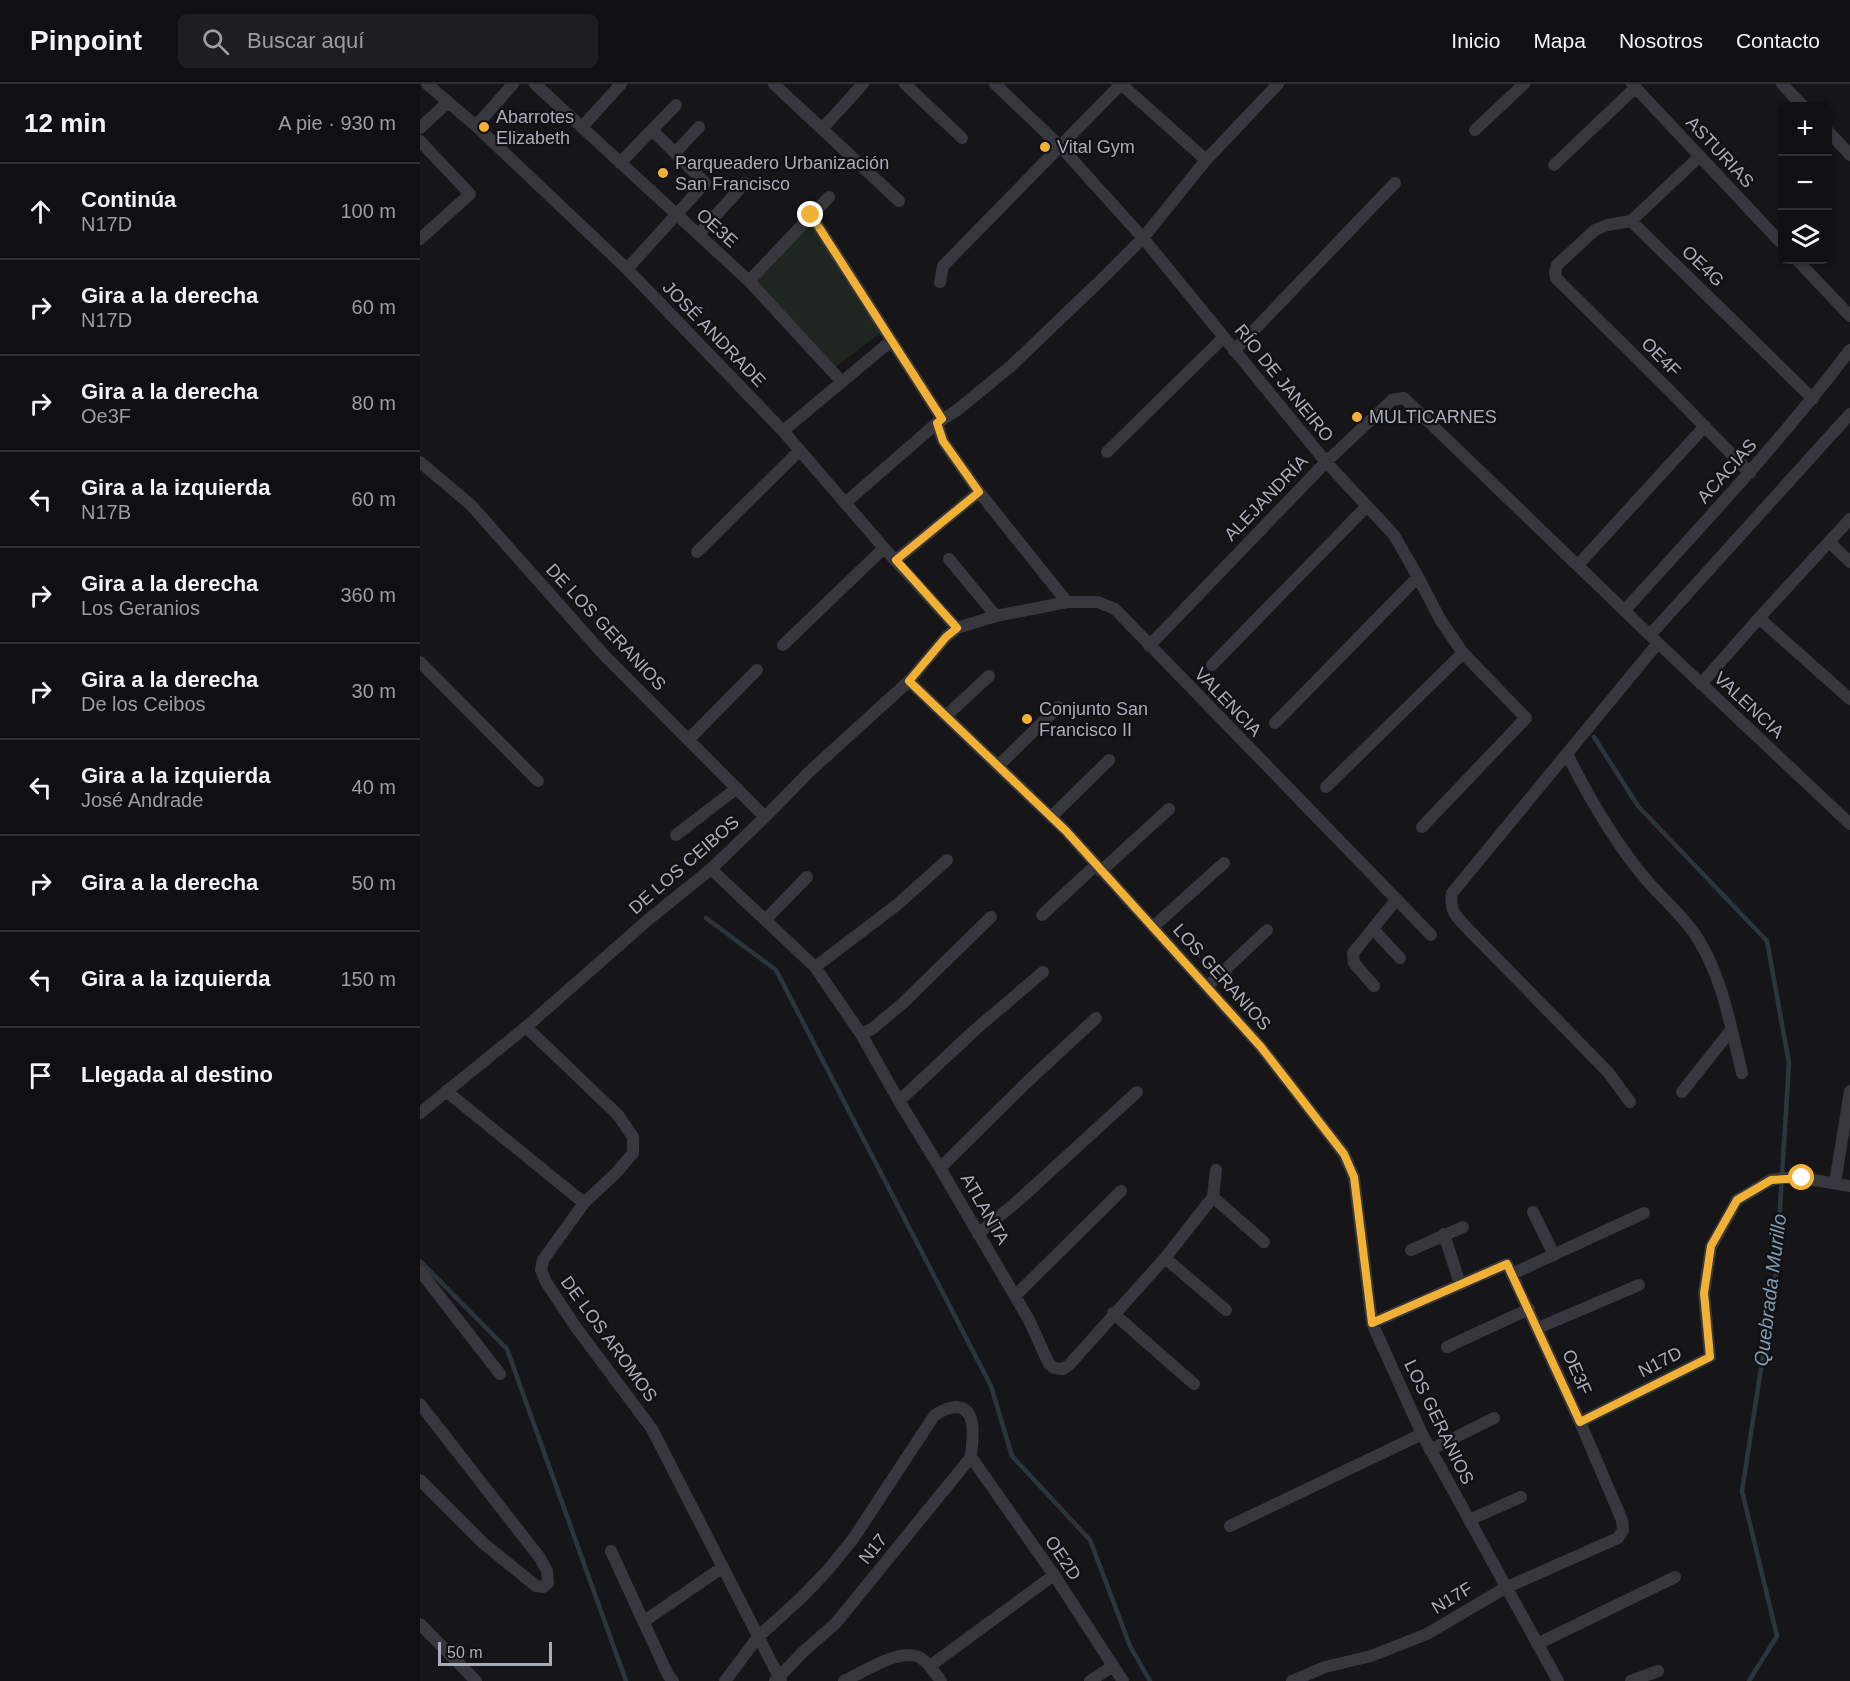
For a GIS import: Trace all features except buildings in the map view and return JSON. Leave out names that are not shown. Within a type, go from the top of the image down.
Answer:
[{"type":"street","name":"JOSÉ ANDRADE","points":[[427,84],[476,126],[627,269],[783,431],[957,628]]},
{"type":"street","points":[[476,126],[513,84]]},
{"type":"street","name":"OE3E","points":[[535,84],[749,281],[842,382]]},
{"type":"street","points":[[582,128],[621,84]]},
{"type":"street","points":[[774,84],[899,201]]},
{"type":"street","points":[[822,129],[863,84]]},
{"type":"street","points":[[905,84],[962,138]]},
{"type":"street","name":"RÍO DE JANEIRO","points":[[995,84],[1060,146],[1143,238],[1326,462],[1394,535],[1441,621],[1463,653],[1526,718],[1422,827]]},
{"type":"street","points":[[939,282],[943,266],[1121,84],[1206,160]]},
{"type":"street","points":[[845,503],[940,421],[956,411],[1011,366],[1143,238],[1206,160],[1278,84]]},
{"type":"street","points":[[1475,130],[1524,84]]},
{"type":"street","points":[[1782,84],[1799,102]]},
{"type":"street","points":[[1554,165],[1634,86]]},
{"type":"street","name":"ASTURIAS","points":[[1634,86],[1778,240]]},
{"type":"street","points":[[420,128],[448,102]]},
{"type":"street","points":[[620,163],[676,105]]},
{"type":"street","points":[[675,153],[699,127]]},
{"type":"street","points":[[627,269],[705,183],[652,130]]},
{"type":"street","points":[[1832,137],[1850,155]]},
{"type":"street","points":[[420,141],[470,194],[420,239]]},
{"type":"street","points":[[1631,221],[1700,156]]},
{"type":"street","points":[[699,234],[746,183]]},
{"type":"street","points":[[1234,351],[1395,183]]},
{"type":"street","points":[[749,281],[828,197]]},
{"type":"street","points":[[811,215],[940,421],[943,441],[979,492],[1067,602]]},
{"type":"street","name":"OE4F","points":[[1631,221],[1607,225],[1595,230],[1557,265],[1556,279],[1750,473]]},
{"type":"street","name":"OE4G","points":[[1631,221],[1813,399]]},
{"type":"street","points":[[1801,264],[1850,316]]},
{"type":"street","points":[[1107,452],[1223,338]]},
{"type":"street","points":[[783,431],[891,341]]},
{"type":"street","name":"ACACIAS","points":[[1625,610],[1750,473],[1813,399],[1850,350]]},
{"type":"street","name":"ALEJANDRÍA","points":[[1149,646],[1326,462],[1392,400],[1404,398],[1625,610]]},
{"type":"street","points":[[1630,1102],[1608,1072],[1455,915],[1450,905],[1452,893],[1567,754],[1654,639],[1850,414]]},
{"type":"street","points":[[1578,565],[1705,426]]},
{"type":"street","points":[[697,552],[800,451]]},
{"type":"street","name":"DE LOS GERANIOS","points":[[420,462],[471,505],[604,655],[765,817]]},
{"type":"street","points":[[896,560],[979,492]]},
{"type":"street","points":[[1212,665],[1367,506]]},
{"type":"street","points":[[1701,684],[1850,519]]},
{"type":"street","points":[[1830,543],[1850,562]]},
{"type":"street","points":[[783,645],[884,548]]},
{"type":"street","points":[[949,559],[996,616]]},
{"type":"street","points":[[1275,723],[1418,577]]},
{"type":"street","name":"VALENCIA","points":[[957,628],[996,616],[1067,602],[1098,602],[1115,609],[1431,935]]},
{"type":"street","name":"VALENCIA","points":[[1625,610],[1850,824]]},
{"type":"street","points":[[1759,618],[1850,699]]},
{"type":"street","name":"DE LOS CEIBOS","points":[[420,1113],[711,869],[809,772],[909,681],[946,637],[957,628]]},
{"type":"street","points":[[1326,787],[1463,653]]},
{"type":"street","points":[[420,662],[538,781]]},
{"type":"street","points":[[689,739],[757,670]]},
{"type":"street","points":[[946,716],[989,676]]},
{"type":"street","name":"LOS GERANIOS","points":[[909,681],[1051,818],[1154,927],[1261,1047],[1344,1154],[1354,1177],[1372,1323],[1430,1450],[1558,1681]]},
{"type":"street","points":[[998,766],[1058,707]]},
{"type":"street","points":[[1567,754],[1583,787],[1615,839],[1644,877],[1698,938],[1718,979],[1742,1073]]},
{"type":"street","points":[[1051,818],[1109,760]]},
{"type":"street","points":[[676,835],[737,788]]},
{"type":"street","points":[[1042,915],[1169,809]]},
{"type":"street","points":[[815,967],[882,917],[947,860]]},
{"type":"street","points":[[1154,927],[1224,864]]},
{"type":"street","name":"ATLANTA","points":[[711,869],[815,967],[861,1034],[898,1101],[1029,1320],[1049,1364],[1059,1370],[1069,1365],[1113,1313],[1165,1258],[1213,1197]]},
{"type":"street","points":[[765,920],[807,877]]},
{"type":"street","points":[[1374,986],[1354,963],[1353,952],[1396,900]]},
{"type":"street","points":[[861,1034],[872,1029],[903,1003],[991,917]]},
{"type":"street","points":[[1373,929],[1400,958]]},
{"type":"street","points":[[1207,987],[1267,930]]},
{"type":"street","points":[[898,1101],[976,1029],[1043,972]]},
{"type":"street","points":[[940,1168],[1096,1018]]},
{"type":"street","name":"DE LOS AROMOS","points":[[526,1026],[618,1115],[633,1137],[633,1153],[617,1172],[584,1203],[543,1260],[542,1270],[546,1282],[575,1326],[652,1429],[758,1636],[778,1680]]},
{"type":"street","points":[[1683,1092],[1731,1030]]},
{"type":"street","points":[[446,1091],[584,1203]]},
{"type":"street","points":[[1850,1091],[1835,1183],[1850,1186]]},
{"type":"street","points":[[978,1234],[1020,1199],[1137,1092]]},
{"type":"street","points":[[1216,1170],[1213,1197],[1264,1242]]},
{"type":"street","name":"N17D","points":[[1580,1422],[1710,1357],[1704,1293],[1711,1246],[1737,1200],[1771,1180],[1802,1178],[1835,1183]]},
{"type":"street","points":[[1015,1296],[1121,1191]]},
{"type":"street","points":[[1533,1212],[1554,1255]]},
{"type":"street","points":[[1372,1323],[1460,1284],[1554,1255],[1644,1213]]},
{"type":"street","points":[[1411,1250],[1463,1227]]},
{"type":"street","points":[[1444,1234],[1460,1284]]},
{"type":"street","points":[[1165,1258],[1226,1310]]},
{"type":"street","name":"OE3F","points":[[1510,1269],[1580,1422],[1622,1520],[1623,1530]]},
{"type":"street","points":[[420,1271],[500,1374]]},
{"type":"street","points":[[1538,1328],[1639,1285]]},
{"type":"street","points":[[1447,1347],[1529,1309]]},
{"type":"street","points":[[1113,1313],[1194,1384]]},
{"type":"street","points":[[420,1404],[540,1558],[547,1570],[548,1583],[543,1587],[536,1586],[483,1543],[420,1480]]},
{"type":"street","points":[[725,1681],[758,1636],[801,1598],[853,1539],[934,1416],[948,1408],[961,1408],[968,1414],[972,1424],[971,1456]]},
{"type":"street","points":[[1430,1450],[1494,1418]]},
{"type":"street","points":[[1230,1526],[1422,1434]]},
{"type":"street","name":"OE2D","points":[[971,1456],[1054,1575],[1123,1681]]},
{"type":"street","name":"N17","points":[[778,1680],[836,1623],[971,1456]]},
{"type":"street","points":[[1469,1520],[1521,1497]]},
{"type":"street","name":"N17F","points":[[1292,1681],[1325,1667],[1371,1656],[1427,1634],[1505,1588],[1618,1538],[1623,1530]]},
{"type":"street","points":[[611,1551],[668,1675],[673,1681]]},
{"type":"street","points":[[643,1622],[723,1568]]},
{"type":"street","points":[[930,1666],[1054,1575]]},
{"type":"street","points":[[1537,1644],[1675,1577]]},
{"type":"street","points":[[420,1624],[476,1681]]},
{"type":"street","points":[[844,1681],[900,1655],[910,1654],[921,1658],[941,1681]]},
{"type":"street","points":[[1090,1681],[1113,1665]]},
{"type":"street","points":[[1631,1681],[1658,1671]]},
{"type":"shaded area","points":[[811,215],[884,330],[831,371],[749,281]]},
{"type":"waterway","name":"Quebrada Murillo","points":[[1594,737],[1638,806],[1767,941],[1789,1063],[1776,1272],[1742,1491],[1777,1636],[1749,1681]]},
{"type":"waterway","points":[[706,918],[776,970],[991,1386],[1012,1456],[1090,1540],[1130,1646],[1150,1681]]},
{"type":"waterway","points":[[420,1261],[507,1349],[626,1681]]},
{"type":"place","name":"Abarrotes Elizabeth","points":[[484,127]]},
{"type":"place","name":"Vital Gym","points":[[1045,147]]},
{"type":"place","name":"Parqueadero Urbanización San Francisco","points":[[663,173]]},
{"type":"place","name":"MULTICARNES","points":[[1357,417]]},
{"type":"place","name":"Conjunto San Francisco II","points":[[1027,719]]},
{"type":"route","points":[[811,215],[942,419],[937,423],[943,441],[979,492],[896,560],[957,628],[946,637],[909,681],[1066,831],[1261,1047],[1344,1154],[1354,1177],[1372,1323],[1507,1264],[1580,1422],[1710,1357],[1704,1293],[1711,1246],[1737,1200],[1771,1180],[1802,1178]]}]
